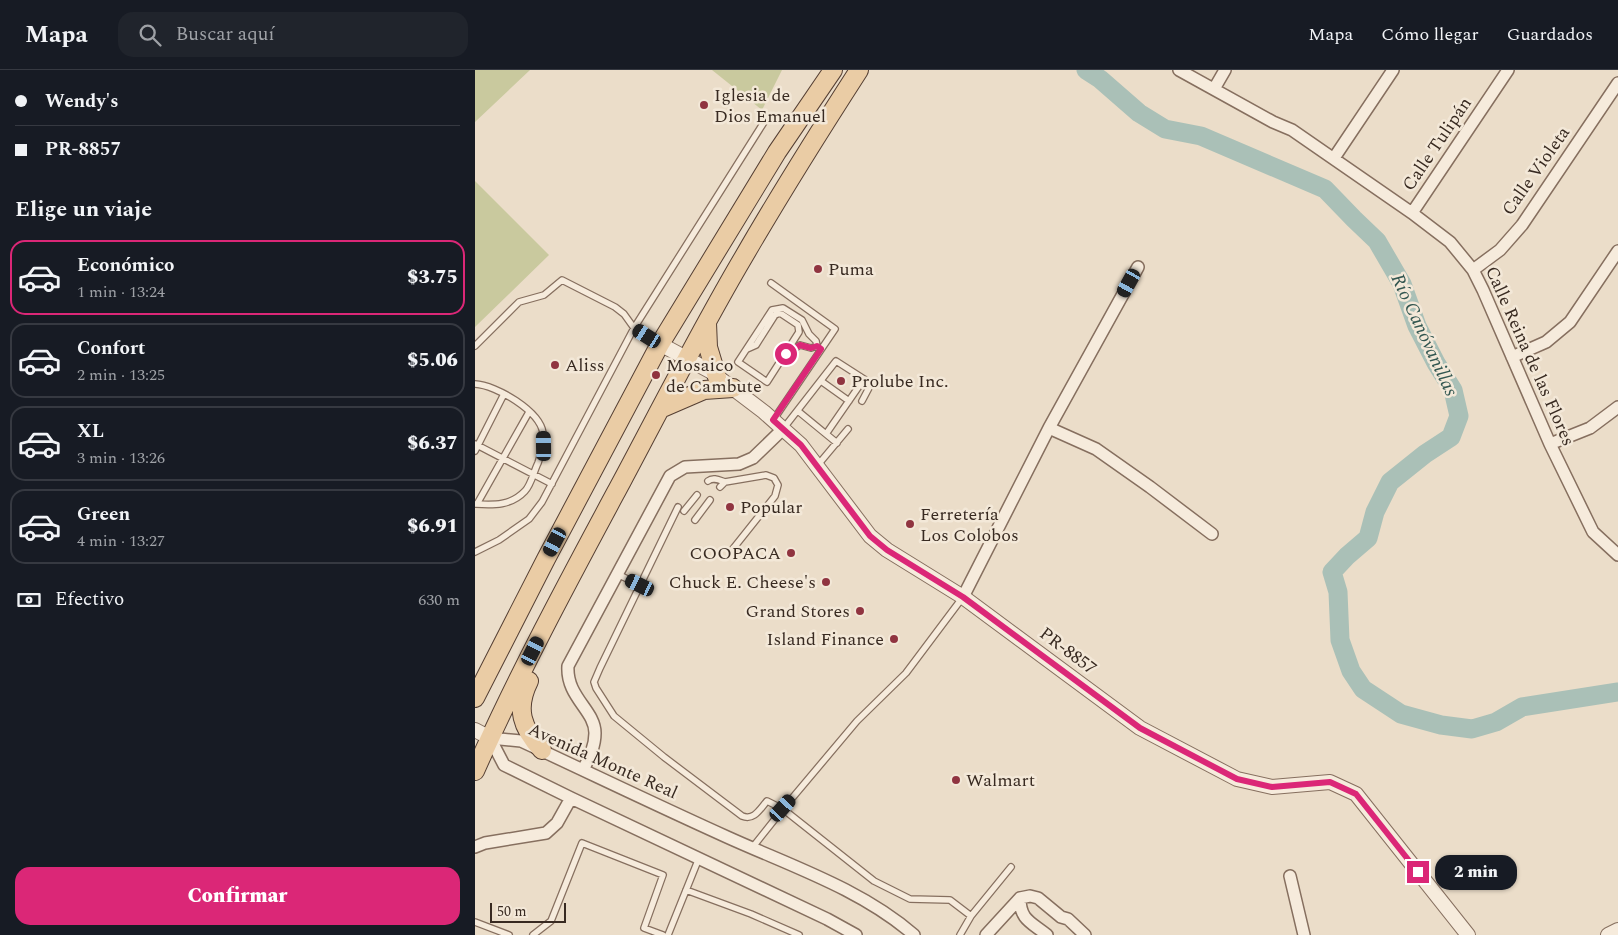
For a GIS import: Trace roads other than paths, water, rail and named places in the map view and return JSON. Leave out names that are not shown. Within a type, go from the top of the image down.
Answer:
[{"type":"main road","points":[[475,698],[660,344],[777,152],[833,70]]},
{"type":"main road","points":[[475,771],[483,734],[533,651],[687,358],[797,166],[859,70]]},
{"type":"main road","points":[[707,324],[708,347],[717,377]]},
{"type":"main road","points":[[660,409],[704,390],[733,388]]},
{"type":"main road","points":[[475,674],[500,628],[520,610]]},
{"type":"main road","points":[[533,651],[535,664],[521,703],[526,728],[542,750]]},
{"type":"street","name":"Calle Reina de las Flores","points":[[1179,70],[1273,122],[1292,130],[1412,213],[1450,242],[1473,270],[1550,444],[1593,532],[1618,555]]},
{"type":"street","points":[[1214,89],[1225,70]]},
{"type":"street","points":[[1334,158],[1393,70]]},
{"type":"street","name":"Calle Tulipán","points":[[1412,213],[1508,70]]},
{"type":"street","name":"Calle Violeta","points":[[1473,270],[1500,250],[1522,225],[1618,83]]},
{"type":"street","points":[[1512,357],[1546,342],[1570,322],[1618,251]]},
{"type":"street","points":[[963,597],[1049,428],[1138,267]]},
{"type":"street","name":"PR-8857","points":[[660,344],[687,358],[733,388],[801,445],[870,536],[887,550],[963,597],[1140,728],[1237,779],[1272,787],[1330,782],[1356,794],[1468,935]]},
{"type":"street","points":[[1550,444],[1590,428],[1618,407]]},
{"type":"street","points":[[583,770],[592,751],[595,732],[590,716],[572,689],[567,676],[567,666],[670,476],[685,467],[739,464],[753,458],[778,425]]},
{"type":"street","points":[[1049,428],[1095,449],[1150,487],[1212,534]]},
{"type":"street","points":[[483,734],[504,765],[827,919],[856,935]]},
{"type":"street","name":"Avenida Monte Real","points":[[483,734],[521,741],[788,863],[855,896],[897,920],[915,935]]},
{"type":"street","points":[[475,847],[485,843],[546,833],[557,823],[571,798]]},
{"type":"street","points":[[1290,876],[1303,935]]},
{"type":"street","points":[[986,935],[1020,898],[1030,896],[1038,898],[1085,935]]},
{"type":"street","points":[[1020,898],[1020,910],[1023,916],[1047,935]]},
{"type":"street","points":[[1061,917],[1064,924],[1075,935]]},
{"type":"street","points":[[1608,935],[1618,930]]},
{"type":"lane","points":[[475,552],[499,540],[529,519],[542,502],[634,328],[766,118]]},
{"type":"lane","points":[[475,346],[519,302],[540,297],[562,280],[615,307],[624,314],[634,328],[660,344]]},
{"type":"lane","points":[[771,284],[835,329],[819,348],[778,425]]},
{"type":"lane","points":[[747,348],[756,345],[775,315],[780,313],[798,325],[799,332],[767,382],[738,362],[747,348],[772,310],[783,308],[802,320],[819,348]]},
{"type":"lane","points":[[786,354],[800,345],[819,348]]},
{"type":"lane","points":[[778,425],[797,411],[836,361],[871,384],[861,401]]},
{"type":"lane","points":[[826,434],[864,379]]},
{"type":"lane","points":[[821,381],[849,401]]},
{"type":"lane","points":[[475,384],[481,384],[504,394],[523,405],[536,418],[543,432],[544,446],[526,491],[511,501],[499,505],[476,504],[529,412]]},
{"type":"lane","points":[[504,394],[476,447],[503,458],[552,484]]},
{"type":"lane","points":[[797,411],[837,443]]},
{"type":"lane","points":[[817,466],[848,429]]},
{"type":"lane","points":[[708,481],[715,479],[725,482],[766,475],[774,478],[779,485],[775,496],[732,550]]},
{"type":"lane","points":[[720,487],[725,482]]},
{"type":"lane","points":[[684,511],[697,495]]},
{"type":"lane","points":[[695,520],[710,500]]},
{"type":"lane","points":[[678,507],[595,682],[596,688],[614,716],[664,757],[742,816],[751,817],[767,800],[783,808],[875,881],[910,899],[950,900],[971,916]]},
{"type":"lane","points":[[617,574],[640,585]]},
{"type":"lane","points":[[752,848],[783,808],[857,721],[906,673],[963,597]]},
{"type":"lane","points":[[533,935],[551,922],[582,843],[663,876],[644,928],[663,935]]},
{"type":"lane","points":[[669,935],[699,858]]},
{"type":"lane","points":[[960,935],[971,916],[1011,867]]},
{"type":"lane","points":[[686,890],[751,914],[799,935]]},
{"type":"lane","points":[[475,922],[501,934],[509,935]]},
{"type":"waterway","name":"Río Canóvanillas","points":[[1086,70],[1100,79],[1139,113],[1165,129],[1201,136],[1325,189],[1377,241],[1402,284],[1417,326],[1436,363],[1453,390],[1459,416],[1451,437],[1425,454],[1390,482],[1375,512],[1368,538],[1332,572],[1338,592],[1340,640],[1351,671],[1363,689],[1401,714],[1441,725],[1472,729],[1496,722],[1522,707],[1618,692]]},
{"type":"place","name":"Iglesia de Dios Emanuel","points":[[704,105]]},
{"type":"place","name":"Puma","points":[[818,269]]},
{"type":"place","name":"Aliss","points":[[555,365]]},
{"type":"place","name":"Mosaico de Cambute","points":[[656,375]]},
{"type":"place","name":"Prolube Inc.","points":[[841,381]]},
{"type":"place","name":"Popular","points":[[730,507]]},
{"type":"place","name":"Ferretería Los Colobos","points":[[910,524]]},
{"type":"place","name":"COOPACA","points":[[791,553]]},
{"type":"place","name":"Chuck E. Cheese's","points":[[826,582]]},
{"type":"place","name":"Grand Stores","points":[[860,611]]},
{"type":"place","name":"Island Finance","points":[[894,639]]},
{"type":"place","name":"Walmart","points":[[956,780]]}]
